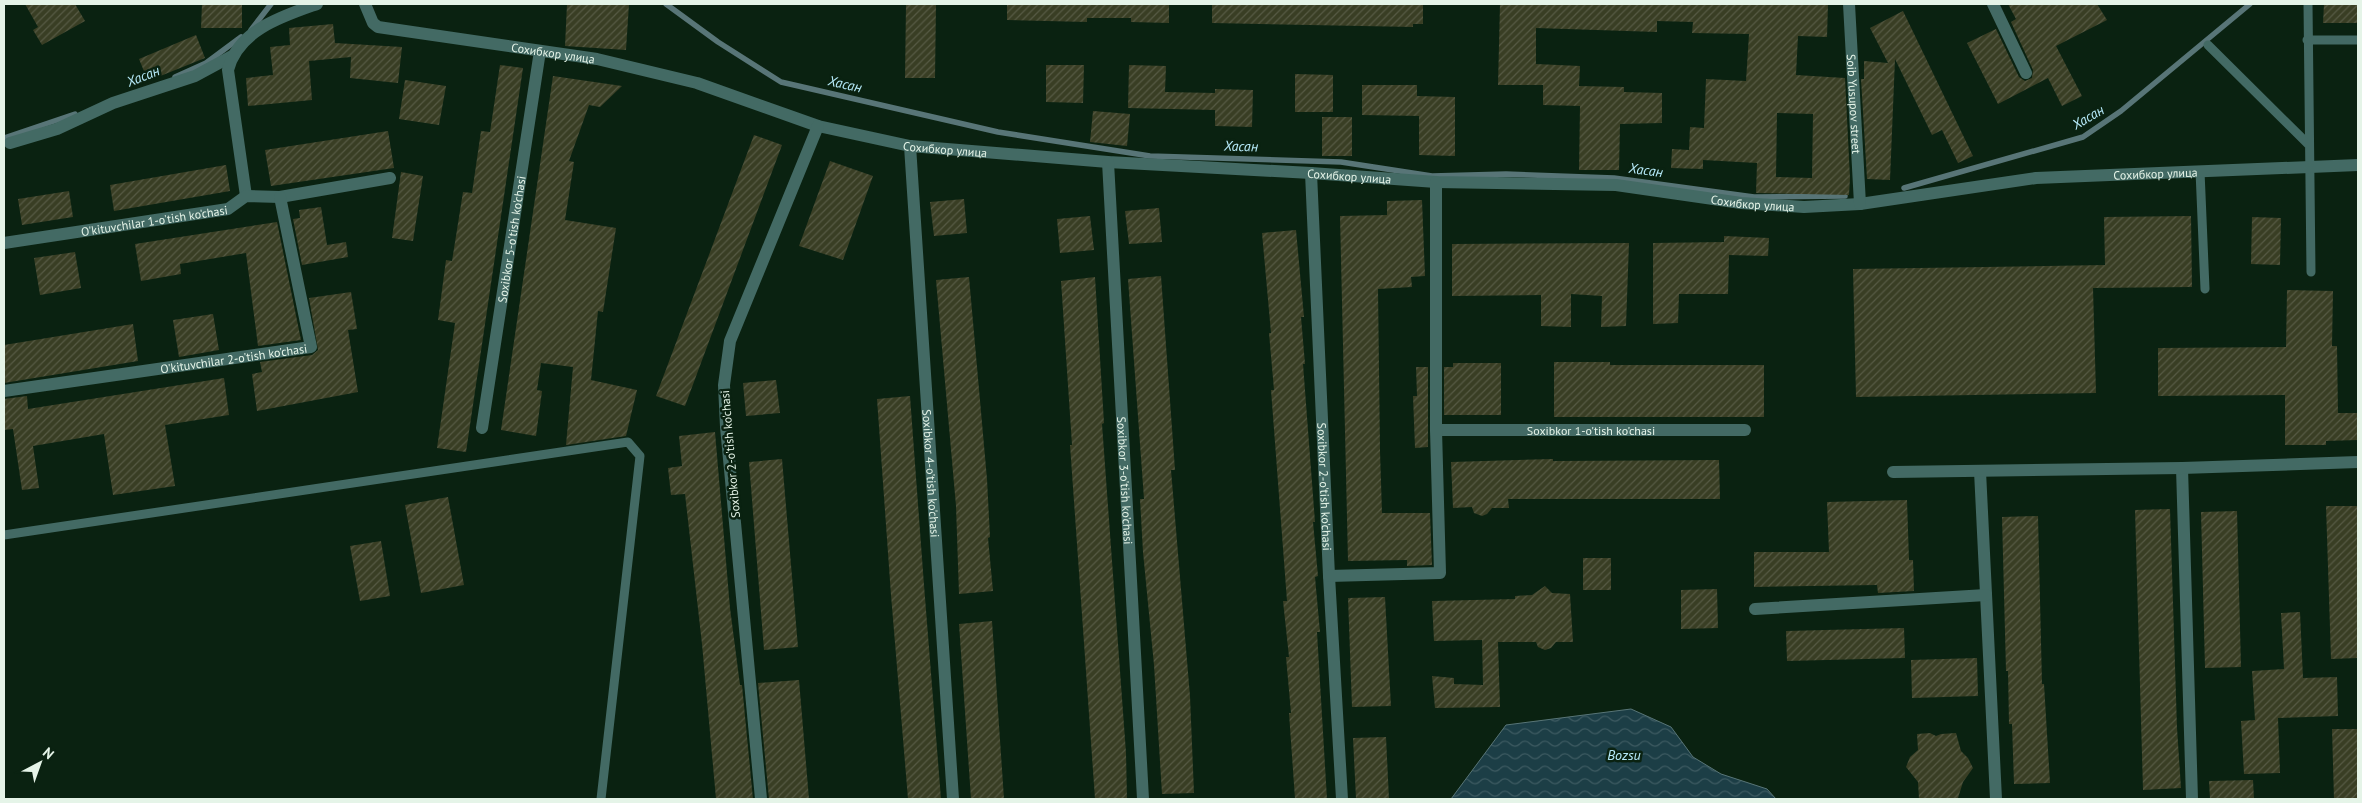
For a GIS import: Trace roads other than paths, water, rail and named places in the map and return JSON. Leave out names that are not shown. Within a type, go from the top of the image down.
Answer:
[{"type":"street","points":[[10,143],[57,129],[113,103],[195,76],[232,56],[242,44],[274,19],[317,4]]},
{"type":"street","name":"Сохибкор улица","points":[[365,4],[373,23],[378,27],[597,59],[697,83],[818,126],[910,146],[1108,162],[1436,182],[1616,185],[1741,203],[1804,207],[1860,204],[2036,178],[2358,165]]},
{"type":"street","name":"Soib Yusupov street","points":[[1849,4],[1860,204]]},
{"type":"street","points":[[1994,4],[2026,73]]},
{"type":"street","name":"Soxibkor 5-o'tish ko'chasi","points":[[482,428],[540,51]]},
{"type":"street","points":[[232,56],[228,70],[246,196],[280,197],[390,178]]},
{"type":"street","name":"Soxibkor 2-o'tish ko'chasi","points":[[761,799],[727,437],[724,385],[730,341],[818,126]]},
{"type":"street","name":"Soxibkor 4-o'tish ko'chasi","points":[[910,146],[953,799]]},
{"type":"street","name":"Soxibkor 3-o'tish ko'chasi","points":[[1108,162],[1143,799]]},
{"type":"street","name":"Soxibkor 2-o'tish ko'chasi","points":[[1311,173],[1329,576],[1342,799]]},
{"type":"street","points":[[1329,576],[1440,573],[1436,430],[1436,182]]},
{"type":"street","name":"O'kituvchilar 1-o'tish ko'chasi","points":[[4,243],[228,209],[246,196]]},
{"type":"street","name":"O'kituvchilar 2-o'tish ko'chasi","points":[[4,391],[311,347],[280,197]]},
{"type":"street","name":"Soxibkor 1-o'tish ko'chasi","points":[[1436,430],[1745,430]]},
{"type":"street","points":[[1893,472],[2182,468],[2358,462]]},
{"type":"street","points":[[2182,468],[2192,799]]},
{"type":"street","points":[[1980,471],[1996,799]]},
{"type":"street","points":[[1754,609],[1986,595]]},
{"type":"lane","points":[[2308,4],[2311,272]]},
{"type":"lane","points":[[2307,40],[2358,40]]},
{"type":"lane","points":[[2208,45],[2309,145]]},
{"type":"lane","points":[[2200,171],[2205,289]]},
{"type":"lane","points":[[4,535],[628,442],[640,456],[601,799]]},
{"type":"water","name":"Bozsu","points":[[1631,709],[1671,727],[1693,757],[1721,774],[1767,789],[1776,799],[1451,799],[1506,725]]},
{"type":"waterway","name":"Хасан","points":[[251,30],[271,4]]},
{"type":"waterway","name":"Хасан","points":[[666,4],[718,42],[781,82],[998,132],[1150,156],[1341,162],[1432,176],[1506,174],[1614,178],[1754,197],[1845,196]]},
{"type":"waterway","name":"Хасан","points":[[1904,188],[2083,137],[2121,111],[2250,4]]},
{"type":"waterway","name":"Хасан","points":[[175,77],[206,63],[241,37]]},
{"type":"waterway","name":"Хасан","points":[[4,138],[75,114]]}]
